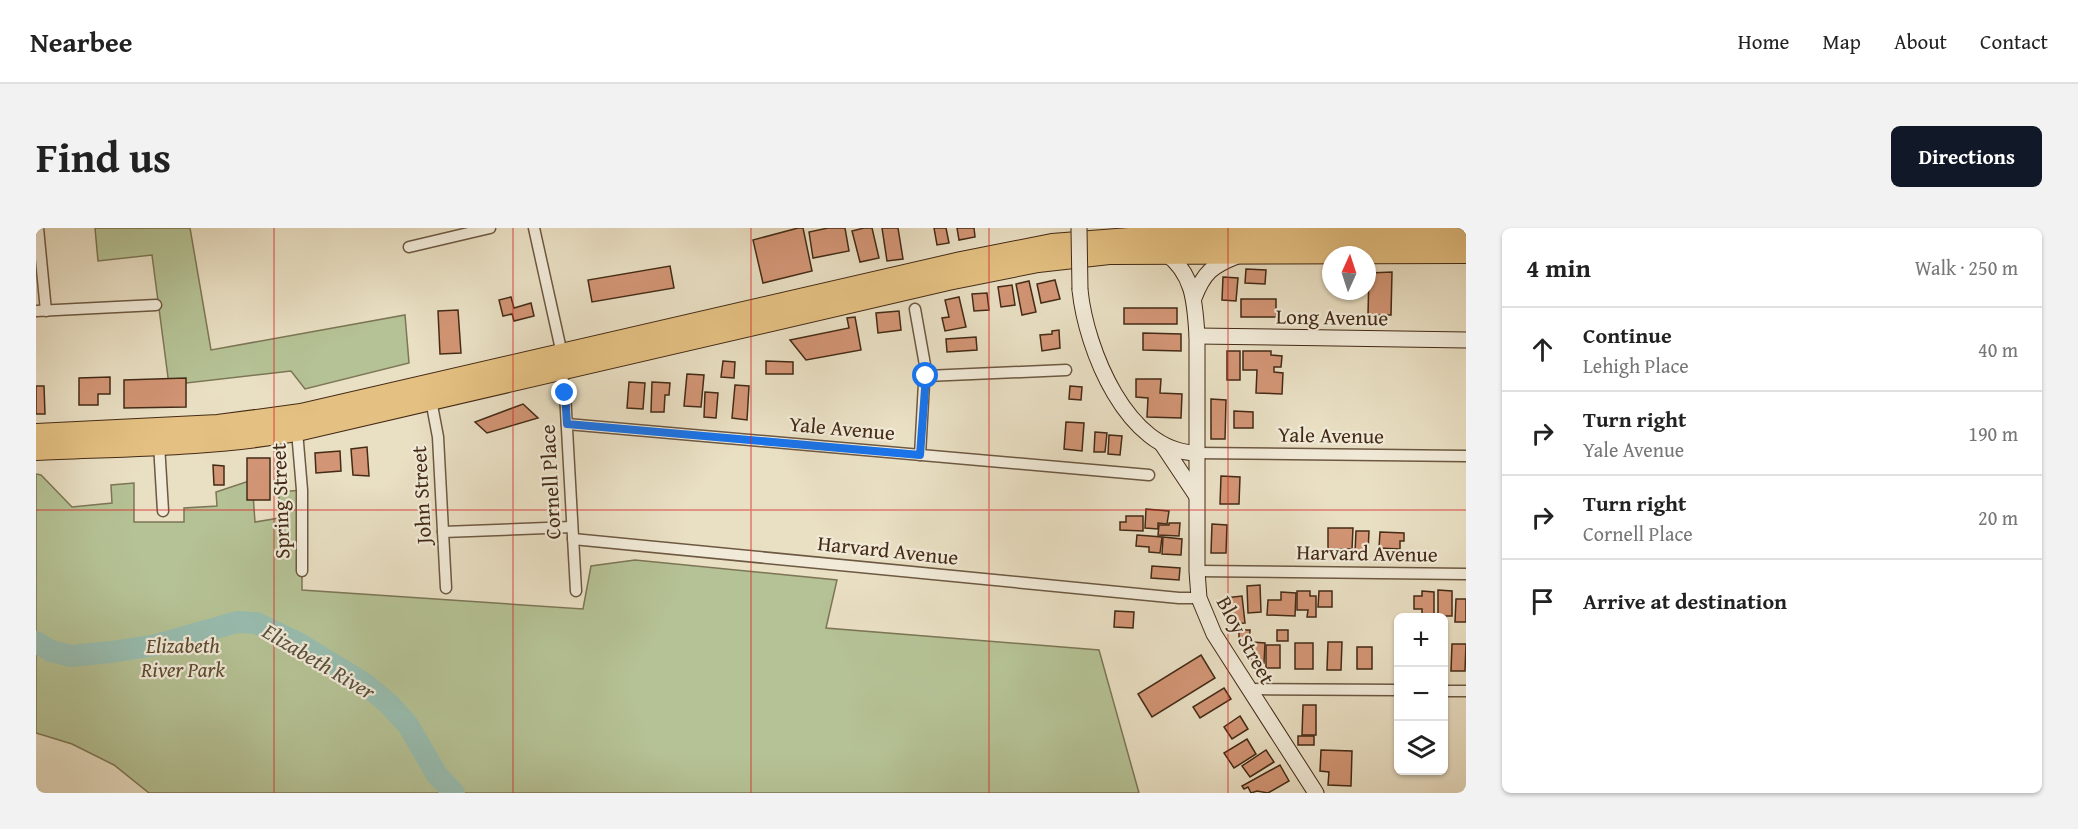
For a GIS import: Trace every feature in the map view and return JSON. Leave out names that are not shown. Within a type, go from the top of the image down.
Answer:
[{"type":"highway","points":[[36,450],[245,438],[297,430],[431,400],[562,362],[1007,252],[1052,244],[1150,232],[1244,245],[1466,253]]},
{"type":"highway","points":[[36,434],[197,426],[263,420],[562,362],[1010,267],[1085,256],[1165,253],[1244,245],[1466,237]]},
{"type":"street","points":[[38,228],[41,311],[156,304]]},
{"type":"street","points":[[409,247],[490,228]]},
{"type":"street","name":"Cornell Place","points":[[534,228],[562,362],[576,591]]},
{"type":"street","points":[[1080,228],[1080,290],[1087,330],[1103,372],[1129,413],[1146,432],[1161,444],[1179,452],[1196,453]]},
{"type":"street","points":[[1194,298],[1201,280],[1209,271],[1244,245],[1211,228]]},
{"type":"street","name":"Bloy Street","points":[[1165,253],[1185,272],[1194,298],[1197,336],[1196,495],[1199,598],[1214,634],[1312,792]]},
{"type":"street","points":[[915,309],[923,343],[926,376],[920,455]]},
{"type":"street","name":"Long Avenue","points":[[1197,336],[1466,340]]},
{"type":"street","points":[[926,376],[1066,370]]},
{"type":"street","name":"John Street","points":[[431,400],[438,438],[446,588]]},
{"type":"street","name":"Yale Avenue","points":[[567,424],[1149,475]]},
{"type":"street","name":"Spring Street","points":[[297,430],[301,483],[302,571]]},
{"type":"street","points":[[159,444],[163,511]]},
{"type":"street","points":[[1161,444],[1196,495]]},
{"type":"street","name":"Yale Avenue","points":[[1196,453],[1466,456]]},
{"type":"street","points":[[443,532],[572,527]]},
{"type":"street","name":"Harvard Avenue","points":[[573,539],[1167,597],[1199,598]]},
{"type":"street","name":"Harvard Avenue","points":[[1197,571],[1466,574]]},
{"type":"street","points":[[1249,689],[1394,690]]},
{"type":"street","points":[[1448,691],[1466,691]]},
{"type":"green space","points":[[95,228],[190,228],[211,350],[405,315],[409,363],[305,389],[291,371],[169,385],[152,255],[98,261]]},
{"type":"green space","name":"Elizabeth River Park","points":[[36,474],[41,475],[72,507],[112,503],[111,485],[134,483],[134,522],[184,522],[184,508],[217,506],[216,492],[252,480],[255,522],[279,518],[279,492],[302,490],[302,590],[583,609],[591,566],[635,560],[837,580],[826,628],[1099,650],[1139,793],[149,793],[114,765],[72,744],[36,733]]},
{"type":"building","points":[[803,228],[812,271],[763,283],[753,240]]},
{"type":"building","points":[[828,228],[845,228],[849,251],[813,258],[809,232]]},
{"type":"building","points":[[872,228],[879,258],[860,262],[852,231]]},
{"type":"building","points":[[882,228],[898,228],[903,259],[887,261]]},
{"type":"building","points":[[934,228],[946,228],[949,243],[937,245]]},
{"type":"building","points":[[957,228],[974,228],[975,237],[959,240]]},
{"type":"building","points":[[670,266],[674,288],[592,302],[588,280]]},
{"type":"building","points":[[1246,269],[1266,270],[1265,284],[1245,283]]},
{"type":"building","points":[[1392,272],[1391,315],[1368,315],[1368,300],[1376,300],[1376,273]]},
{"type":"building","points":[[1223,277],[1238,278],[1236,301],[1222,300]]},
{"type":"building","points":[[1055,280],[1060,299],[1041,303],[1037,284]]},
{"type":"building","points":[[1029,281],[1036,312],[1022,315],[1016,284]]},
{"type":"building","points":[[1012,285],[1015,305],[1001,307],[998,287]]},
{"type":"building","points":[[987,293],[989,310],[974,311],[972,294]]},
{"type":"building","points":[[511,297],[514,308],[531,303],[534,316],[514,321],[512,314],[503,316],[499,300]]},
{"type":"building","points":[[959,297],[966,327],[945,331],[942,318],[949,317],[945,300]]},
{"type":"building","points":[[1241,299],[1276,299],[1276,317],[1241,317]]},
{"type":"building","points":[[1124,308],[1177,308],[1177,324],[1124,324]]},
{"type":"building","points":[[458,310],[461,353],[440,354],[438,311]]},
{"type":"building","points":[[899,311],[901,330],[878,333],[876,313]]},
{"type":"building","points":[[855,317],[861,350],[806,360],[790,340],[849,328],[847,318]]},
{"type":"building","points":[[1059,330],[1060,348],[1042,351],[1040,335],[1052,334],[1052,331]]},
{"type":"building","points":[[1143,333],[1181,334],[1181,351],[1143,350]]},
{"type":"building","points":[[976,337],[977,350],[947,352],[946,339]]},
{"type":"building","points":[[1227,351],[1240,351],[1240,380],[1227,380]]},
{"type":"building","points":[[1243,351],[1271,351],[1271,355],[1282,356],[1281,367],[1274,367],[1274,372],[1283,373],[1282,394],[1256,393],[1257,370],[1243,370]]},
{"type":"building","points":[[723,361],[735,362],[734,378],[721,377]]},
{"type":"building","points":[[766,361],[793,362],[793,374],[766,374]]},
{"type":"building","points":[[687,374],[704,375],[701,407],[684,406]]},
{"type":"building","points":[[110,377],[110,394],[98,394],[98,405],[79,405],[79,378]]},
{"type":"building","points":[[186,378],[186,407],[124,408],[124,380]]},
{"type":"building","points":[[1136,379],[1161,379],[1160,393],[1182,394],[1181,418],[1147,417],[1148,398],[1136,397]]},
{"type":"building","points":[[629,382],[645,383],[643,409],[627,408]]},
{"type":"building","points":[[652,382],[670,383],[669,395],[665,395],[664,412],[651,412]]},
{"type":"building","points":[[735,385],[749,386],[747,420],[732,418]]},
{"type":"building","points":[[36,386],[44,386],[45,414],[36,414]]},
{"type":"building","points":[[1070,386],[1082,387],[1081,400],[1069,399]]},
{"type":"building","points":[[705,392],[718,393],[716,418],[704,417]]},
{"type":"building","points":[[1211,399],[1226,400],[1225,439],[1211,439]]},
{"type":"building","points":[[523,404],[538,418],[487,433],[475,422]]},
{"type":"building","points":[[1234,411],[1253,412],[1253,428],[1234,428]]},
{"type":"building","points":[[1066,422],[1084,423],[1082,451],[1064,449]]},
{"type":"building","points":[[1095,432],[1107,433],[1105,452],[1094,452]]},
{"type":"building","points":[[1109,435],[1122,436],[1120,455],[1108,454]]},
{"type":"building","points":[[367,447],[369,476],[353,475],[351,449]]},
{"type":"building","points":[[340,451],[341,471],[316,473],[315,453]]},
{"type":"building","points":[[247,458],[270,458],[270,500],[247,500]]},
{"type":"building","points":[[213,465],[224,466],[224,485],[214,485]]},
{"type":"building","points":[[1221,476],[1240,477],[1239,504],[1220,504]]},
{"type":"building","points":[[1146,509],[1169,511],[1167,524],[1158,523],[1158,529],[1145,528]]},
{"type":"building","points":[[1126,516],[1143,516],[1143,531],[1120,530],[1120,522],[1126,522]]},
{"type":"building","points":[[1169,523],[1180,523],[1179,536],[1158,535],[1159,525],[1169,525]]},
{"type":"building","points":[[1212,524],[1227,525],[1226,553],[1211,553]]},
{"type":"building","points":[[1328,528],[1353,528],[1352,549],[1328,549]]},
{"type":"building","points":[[1356,531],[1369,531],[1368,553],[1355,553]]},
{"type":"building","points":[[1380,532],[1404,533],[1404,541],[1400,541],[1400,549],[1379,548]]},
{"type":"building","points":[[1137,535],[1162,537],[1160,553],[1149,552],[1149,547],[1136,546]]},
{"type":"building","points":[[1163,537],[1182,539],[1181,555],[1162,554]]},
{"type":"building","points":[[1152,566],[1180,568],[1179,580],[1151,578]]},
{"type":"building","points":[[1260,585],[1261,612],[1248,613],[1247,586]]},
{"type":"building","points":[[1438,590],[1452,591],[1452,616],[1448,616],[1448,613],[1438,613]]},
{"type":"building","points":[[1297,591],[1310,591],[1310,596],[1316,596],[1316,617],[1307,617],[1308,610],[1297,610]]},
{"type":"building","points":[[1319,591],[1332,591],[1332,607],[1318,607]]},
{"type":"building","points":[[1422,591],[1434,592],[1434,613],[1422,613],[1422,609],[1414,609],[1414,596],[1422,596]]},
{"type":"building","points":[[1281,592],[1296,593],[1295,616],[1267,615],[1268,600],[1281,600]]},
{"type":"building","points":[[1242,596],[1245,623],[1228,624],[1225,598]]},
{"type":"building","points":[[1456,599],[1466,599],[1466,622],[1455,622]]},
{"type":"building","points":[[1115,611],[1134,612],[1133,628],[1114,627]]},
{"type":"building","points":[[1239,630],[1250,630],[1249,641],[1239,641]]},
{"type":"building","points":[[1277,630],[1288,630],[1288,641],[1277,641]]},
{"type":"building","points":[[1252,642],[1265,643],[1264,663],[1251,662]]},
{"type":"building","points":[[1328,642],[1342,642],[1341,670],[1327,670]]},
{"type":"building","points":[[1295,643],[1313,643],[1313,669],[1295,669]]},
{"type":"building","points":[[1452,644],[1466,644],[1465,671],[1451,671]]},
{"type":"building","points":[[1266,645],[1280,645],[1280,668],[1266,668]]},
{"type":"building","points":[[1357,647],[1372,647],[1372,669],[1357,669]]},
{"type":"building","points":[[1201,655],[1215,678],[1152,717],[1138,694]]},
{"type":"building","points":[[1224,688],[1231,699],[1200,718],[1193,707]]},
{"type":"building","points":[[1303,705],[1316,705],[1316,735],[1302,735]]},
{"type":"building","points":[[1240,716],[1248,729],[1232,739],[1224,727]]},
{"type":"building","points":[[1298,736],[1314,736],[1314,745],[1298,745]]},
{"type":"building","points":[[1247,739],[1256,754],[1234,768],[1224,753]]},
{"type":"building","points":[[1266,750],[1274,762],[1250,777],[1242,766]]},
{"type":"building","points":[[1321,750],[1352,751],[1351,786],[1328,785],[1329,772],[1320,771]]},
{"type":"building","points":[[1280,765],[1289,781],[1268,793],[1257,791],[1251,793],[1248,787],[1244,789],[1242,786]]},
{"type":"waterway","name":"Elizabeth River","points":[[36,642],[51,651],[71,656],[156,645],[237,622],[256,623],[298,643],[365,684],[389,704],[408,725],[437,775],[454,793]]},
{"type":"route","points":[[565,393],[567,424],[920,455],[926,376]]}]
